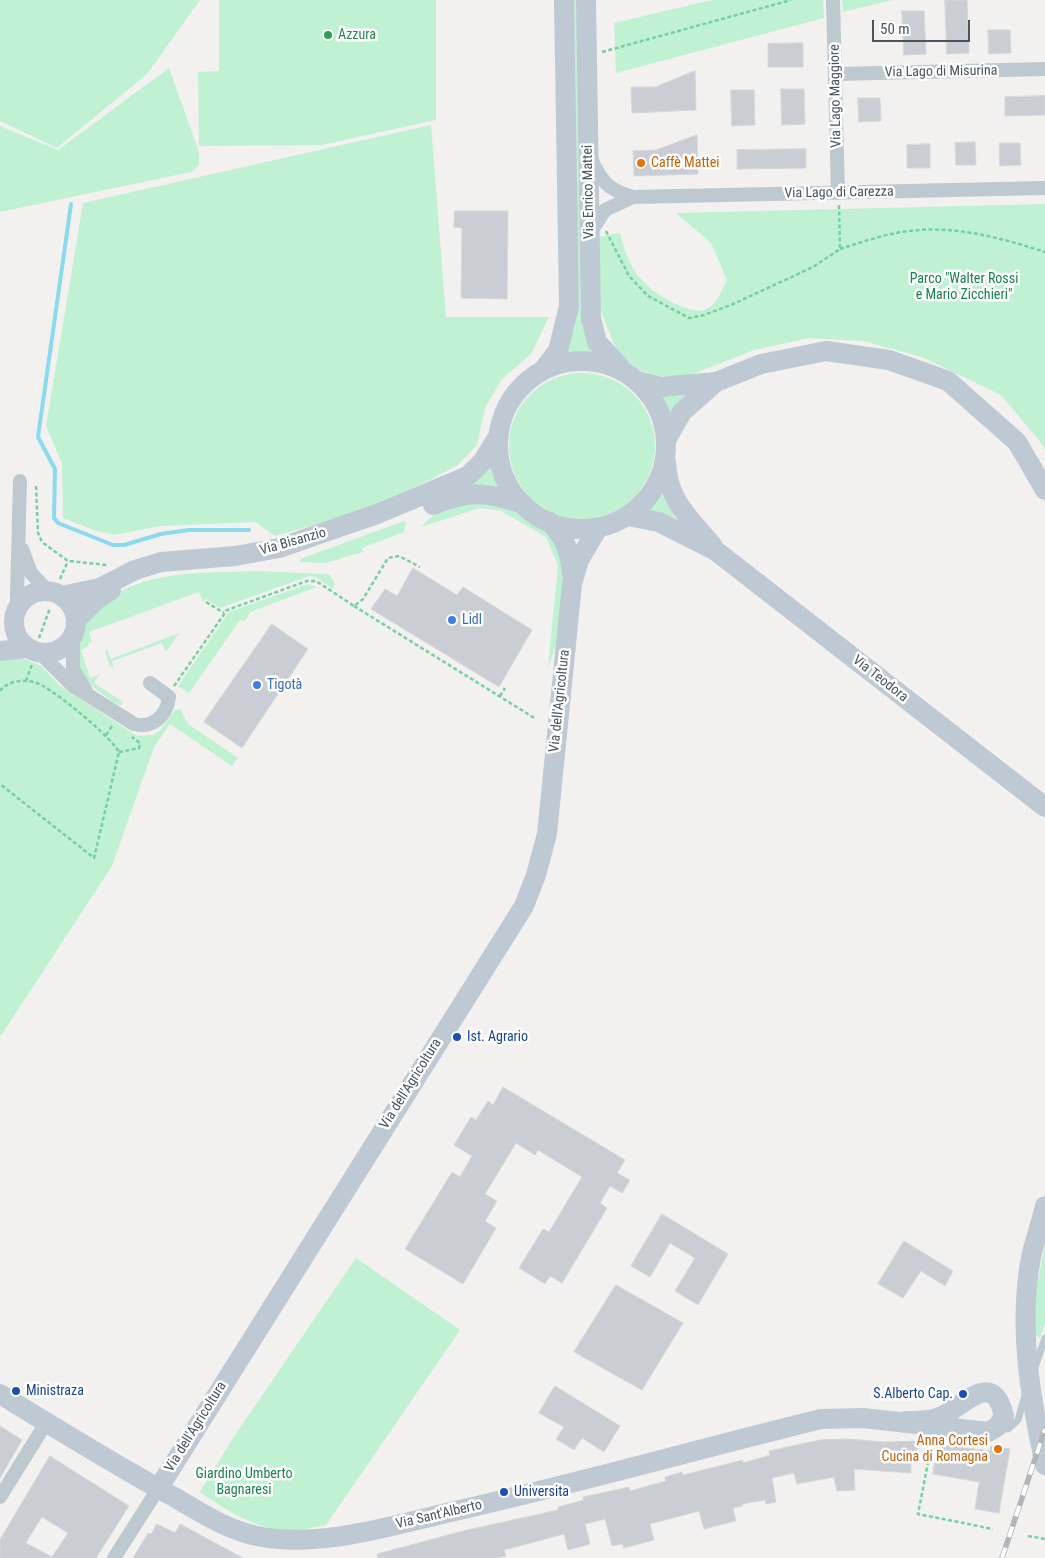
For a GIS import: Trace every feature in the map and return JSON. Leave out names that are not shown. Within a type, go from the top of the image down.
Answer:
[{"type":"main road","name":"Via Enrico Mattei","points":[[544,369],[558,351],[569,306],[564,0]]},
{"type":"main road","name":"Via Enrico Mattei","points":[[586,0],[588,154],[597,229],[591,318],[597,342],[631,376]]},
{"type":"main road","points":[[716,382],[682,412],[666,449],[660,476],[652,491],[641,505],[627,516],[598,528],[578,529],[550,522],[539,517],[522,504],[510,488],[502,470],[498,450],[500,426],[509,403],[524,384],[544,369],[570,361],[598,361],[660,387],[716,382],[761,364],[826,352],[889,360],[948,381],[1017,442],[1045,490]]},
{"type":"main road","points":[[631,376],[656,405],[662,418],[666,449]]},
{"type":"main road","name":"Via Bisanzio","points":[[17,609],[31,595],[54,595],[100,588],[135,570],[160,562],[236,556],[279,548],[377,514],[468,476],[482,462],[499,435]]},
{"type":"main road","name":"Via Teodora","points":[[666,449],[666,480],[676,502],[716,550]]},
{"type":"main road","name":"Via Bisanzio","points":[[35,651],[59,650],[96,600],[119,586],[157,572],[176,569],[254,567],[269,564],[463,495],[477,493],[498,496],[522,504]]},
{"type":"main road","name":"Via Teodora","points":[[627,516],[659,522],[716,550],[1045,807]]},
{"type":"main road","name":"Via dell'Agricoltura","points":[[550,522],[562,535],[568,549],[572,584]]},
{"type":"main road","name":"Via dell'Agricoltura","points":[[158,1489],[524,906],[536,875],[546,834],[572,584],[579,560],[598,528]]},
{"type":"main road","points":[[54,595],[69,602],[75,629]]},
{"type":"main road","points":[[0,632],[17,609]]},
{"type":"main road","points":[[17,609],[14,621],[16,632],[35,651]]},
{"type":"main road","points":[[0,651],[35,651]]},
{"type":"main road","points":[[1045,1206],[1031,1257],[1026,1308],[1025,1346],[1034,1412],[1045,1465]]},
{"type":"main road","points":[[947,1422],[974,1394],[985,1392],[996,1397],[1001,1404],[1004,1416],[997,1427]]},
{"type":"main road","name":"Via Sant'Alberto","points":[[0,1394],[158,1489],[230,1528],[256,1536],[288,1540],[326,1537],[381,1528],[536,1492],[821,1419],[864,1418],[947,1422],[988,1432],[997,1427]]},
{"type":"street","name":"Via Lago Maggiore","points":[[833,0],[838,193]]},
{"type":"street","name":"Via Lago di Misurina","points":[[836,74],[1045,69]]},
{"type":"street","name":"Via Lago di Carezza","points":[[588,154],[604,183],[616,192],[633,197],[1045,188]]},
{"type":"street","name":"Via Lago di Carezza","points":[[597,229],[606,210],[633,197]]},
{"type":"street","points":[[17,609],[20,481]]},
{"type":"street","points":[[20,538],[27,566],[54,595]]},
{"type":"street","points":[[75,629],[73,669],[88,694]]},
{"type":"street","points":[[35,651],[72,685],[88,694],[116,719],[141,726],[155,723],[168,704],[169,697],[150,684]]},
{"type":"street","points":[[0,1497],[46,1422]]},
{"type":"street","points":[[114,1558],[158,1489]]},
{"type":"lane","points":[[997,1427],[1008,1429],[1018,1420],[1045,1338]]},
{"type":"path","points":[[601,53],[791,0]]},
{"type":"path","points":[[838,193],[840,248]]},
{"type":"path","points":[[597,229],[629,276],[648,296],[688,318],[704,315],[731,305],[814,267],[840,248],[908,231],[942,230],[1000,237],[1045,252]]},
{"type":"path","points":[[26,681],[54,595],[68,561],[42,542],[38,533],[36,486]]},
{"type":"path","points":[[354,606],[363,599],[388,558],[399,556],[420,567]]},
{"type":"path","points":[[173,687],[227,610],[307,581],[316,581],[536,719]]},
{"type":"path","points":[[206,602],[224,614]]},
{"type":"path","points":[[0,691],[4,686],[26,681],[42,685],[106,735],[119,752]]},
{"type":"path","points":[[500,696],[505,688]]},
{"type":"path","points":[[106,735],[116,719]]},
{"type":"path","points":[[116,719],[118,728]]},
{"type":"path","points":[[119,752],[139,748],[140,743],[126,733]]},
{"type":"path","points":[[0,784],[94,858],[119,752]]},
{"type":"path","points":[[947,1422],[918,1514],[993,1529]]},
{"type":"path","points":[[1028,1536],[1045,1539]]},
{"type":"green space","points":[[0,0],[200,0],[147,74],[57,148],[0,121]]},
{"type":"green space","points":[[219,0],[436,0],[436,120],[321,145],[199,146],[198,72],[219,71]]},
{"type":"green space","points":[[570,0],[579,0],[586,338],[594,356],[563,355],[574,330],[575,311]]},
{"type":"green space","points":[[712,0],[823,0],[824,18],[616,73],[614,23]]},
{"type":"green space","points":[[842,0],[892,0],[843,12]]},
{"type":"green space","points":[[169,68],[199,152],[199,165],[191,172],[0,212],[0,126],[58,150]]},
{"type":"green space","points":[[431,125],[446,317],[549,317],[531,354],[502,379],[485,408],[477,445],[458,465],[428,481],[353,514],[275,536],[255,522],[160,526],[114,535],[94,530],[63,518],[62,463],[46,426],[83,203]]},
{"type":"green space","name":"Parco \"Walter Rossi e Mario Zicchieri\"","points":[[1045,204],[1045,451],[1042,444],[1001,395],[922,357],[863,341],[809,338],[754,350],[685,377],[659,376],[633,368],[617,351],[600,309],[598,237],[620,233],[623,246],[633,268],[639,277],[656,292],[678,305],[694,310],[709,308],[716,301],[727,280],[711,243],[676,213]]},
{"type":"green space","points":[[582,373],[610,379],[633,395],[649,418],[655,446],[649,474],[633,497],[610,513],[582,519],[554,513],[531,497],[515,474],[509,446],[515,418],[531,395],[554,379]]},
{"type":"green space","points":[[695,390],[669,424],[666,414],[653,392]]},
{"type":"green space","points":[[491,466],[498,487],[470,487]]},
{"type":"green space","points":[[661,493],[676,519],[648,512]]},
{"type":"green space","points":[[467,500],[515,509],[548,530],[565,562],[558,639],[548,668],[558,565],[546,537],[501,511],[480,508],[421,527],[440,509]]},
{"type":"green space","points":[[404,521],[406,522],[404,532],[362,548],[363,552],[325,563],[300,562],[300,559]]},
{"type":"green space","points":[[256,571],[325,574],[330,575],[335,584],[333,589],[316,577],[309,576],[220,608],[206,599],[203,602],[199,592],[89,632],[92,642],[88,643],[89,646],[81,650],[90,678],[100,674],[94,683],[123,702],[120,706],[93,687],[81,671],[78,651],[87,618],[89,614],[120,592],[138,584],[176,575]]},
{"type":"green space","points":[[308,584],[317,587],[250,612],[245,621],[240,620],[189,693],[178,686],[229,612]]},
{"type":"green space","points":[[179,633],[166,652],[162,643],[112,661],[114,669],[110,666],[105,652],[107,649],[111,659]]},
{"type":"green space","points":[[22,658],[41,666],[59,685],[137,736],[154,735],[161,729],[175,710],[180,709],[188,724],[238,758],[232,766],[170,724],[154,747],[112,866],[0,1037],[0,660]]},
{"type":"green space","points":[[1045,1244],[1045,1323],[1040,1338],[1034,1333],[1035,1295]]},
{"type":"green space","name":"Giardino Umberto Bagnaresi","points":[[356,1258],[460,1330],[326,1525],[280,1530],[259,1525],[228,1510],[200,1492],[233,1438]]},
{"type":"building","points":[[945,0],[967,0],[969,53],[947,54]]},
{"type":"building","points":[[902,11],[924,11],[926,54],[904,55]]},
{"type":"building","points":[[988,30],[1010,30],[1011,53],[989,54]]},
{"type":"building","points":[[803,43],[803,67],[768,67],[768,44]]},
{"type":"building","points":[[695,71],[696,110],[632,113],[631,87],[655,87]]},
{"type":"building","points":[[781,89],[804,89],[805,124],[782,125]]},
{"type":"building","points":[[731,90],[754,90],[755,125],[732,126]]},
{"type":"building","points":[[1045,96],[1045,115],[1005,116],[1005,97]]},
{"type":"building","points":[[858,98],[880,98],[881,121],[859,122]]},
{"type":"building","points":[[697,135],[698,174],[634,176],[633,151],[656,150]]},
{"type":"building","points":[[975,142],[976,165],[956,165],[955,143]]},
{"type":"building","points":[[1000,143],[1020,143],[1021,165],[1000,166]]},
{"type":"building","points":[[930,144],[930,168],[907,168],[907,145]]},
{"type":"building","points":[[806,149],[806,168],[737,169],[737,150]]},
{"type":"building","points":[[455,211],[508,211],[507,299],[461,298],[462,228],[454,227]]},
{"type":"building","name":"Lidl","points":[[413,568],[457,595],[463,587],[532,630],[499,687],[371,609],[385,589],[397,596]]},
{"type":"building","name":"Tigotà","points":[[272,624],[308,649],[242,748],[204,722]]},
{"type":"building","points":[[503,1087],[625,1160],[617,1173],[630,1180],[622,1193],[610,1186],[600,1203],[607,1208],[562,1283],[550,1276],[545,1284],[519,1268],[543,1229],[549,1232],[582,1177],[538,1150],[535,1155],[516,1143],[485,1194],[497,1201],[485,1221],[496,1228],[463,1284],[405,1249],[452,1172],[460,1177],[472,1156],[454,1145],[471,1117],[476,1120],[488,1101],[493,1105]]},
{"type":"building","points":[[662,1214],[728,1254],[698,1305],[675,1291],[695,1258],[670,1243],[650,1277],[631,1266]]},
{"type":"building","points":[[904,1241],[953,1271],[945,1286],[921,1271],[903,1298],[878,1284]]},
{"type":"building","points":[[616,1285],[683,1323],[642,1390],[574,1352]]},
{"type":"building","points":[[555,1386],[620,1426],[604,1452],[582,1438],[574,1450],[556,1439],[564,1427],[539,1413]]},
{"type":"building","points":[[0,1426],[22,1440],[0,1478]]},
{"type":"building","points":[[848,1439],[884,1442],[918,1441],[917,1458],[911,1458],[911,1473],[854,1469],[855,1490],[837,1491],[834,1477],[797,1484],[794,1473],[772,1478],[776,1502],[766,1504],[765,1500],[742,1504],[743,1506],[733,1508],[736,1521],[704,1529],[699,1511],[650,1524],[654,1540],[624,1548],[622,1544],[612,1546],[605,1519],[585,1524],[590,1544],[568,1550],[564,1534],[504,1550],[506,1556],[496,1558],[378,1558],[377,1554],[463,1531],[558,1510],[558,1507],[584,1500],[583,1497],[629,1487],[630,1491],[666,1481],[665,1477],[682,1472],[683,1475],[743,1460],[743,1463],[770,1455],[769,1451],[820,1440]]},
{"type":"building","points":[[938,1444],[990,1451],[991,1446],[1010,1449],[999,1513],[975,1509],[979,1482],[933,1474]]},
{"type":"building","points":[[50,1456],[129,1506],[96,1558],[0,1558],[0,1540]],"holes":[[[42,1517],[68,1533],[52,1557],[26,1543]]]},
{"type":"building","points":[[157,1524],[175,1533],[180,1524],[243,1558],[133,1558],[148,1533],[151,1534]]},
{"type":"waterway","points":[[71,204],[38,437],[55,469],[54,518],[58,523],[113,545],[124,545],[161,534],[189,530],[249,530]]},
{"type":"railway","points":[[1002,1558],[1045,1429]]},
{"type":"place","name":"Azzura","points":[[328,35]]},
{"type":"place","name":"Caffè Mattei","points":[[641,163]]},
{"type":"place","name":"Lidl","points":[[452,620]]},
{"type":"place","name":"Tigotà","points":[[257,685]]},
{"type":"place","name":"Ist. Agrario","points":[[457,1037]]},
{"type":"place","name":"Ministraza","points":[[16,1391]]},
{"type":"place","name":"S.Alberto Cap.","points":[[963,1394]]},
{"type":"place","name":"Anna Cortesi Cucina di Romagna","points":[[998,1449]]},
{"type":"place","name":"Universita","points":[[504,1492]]}]
